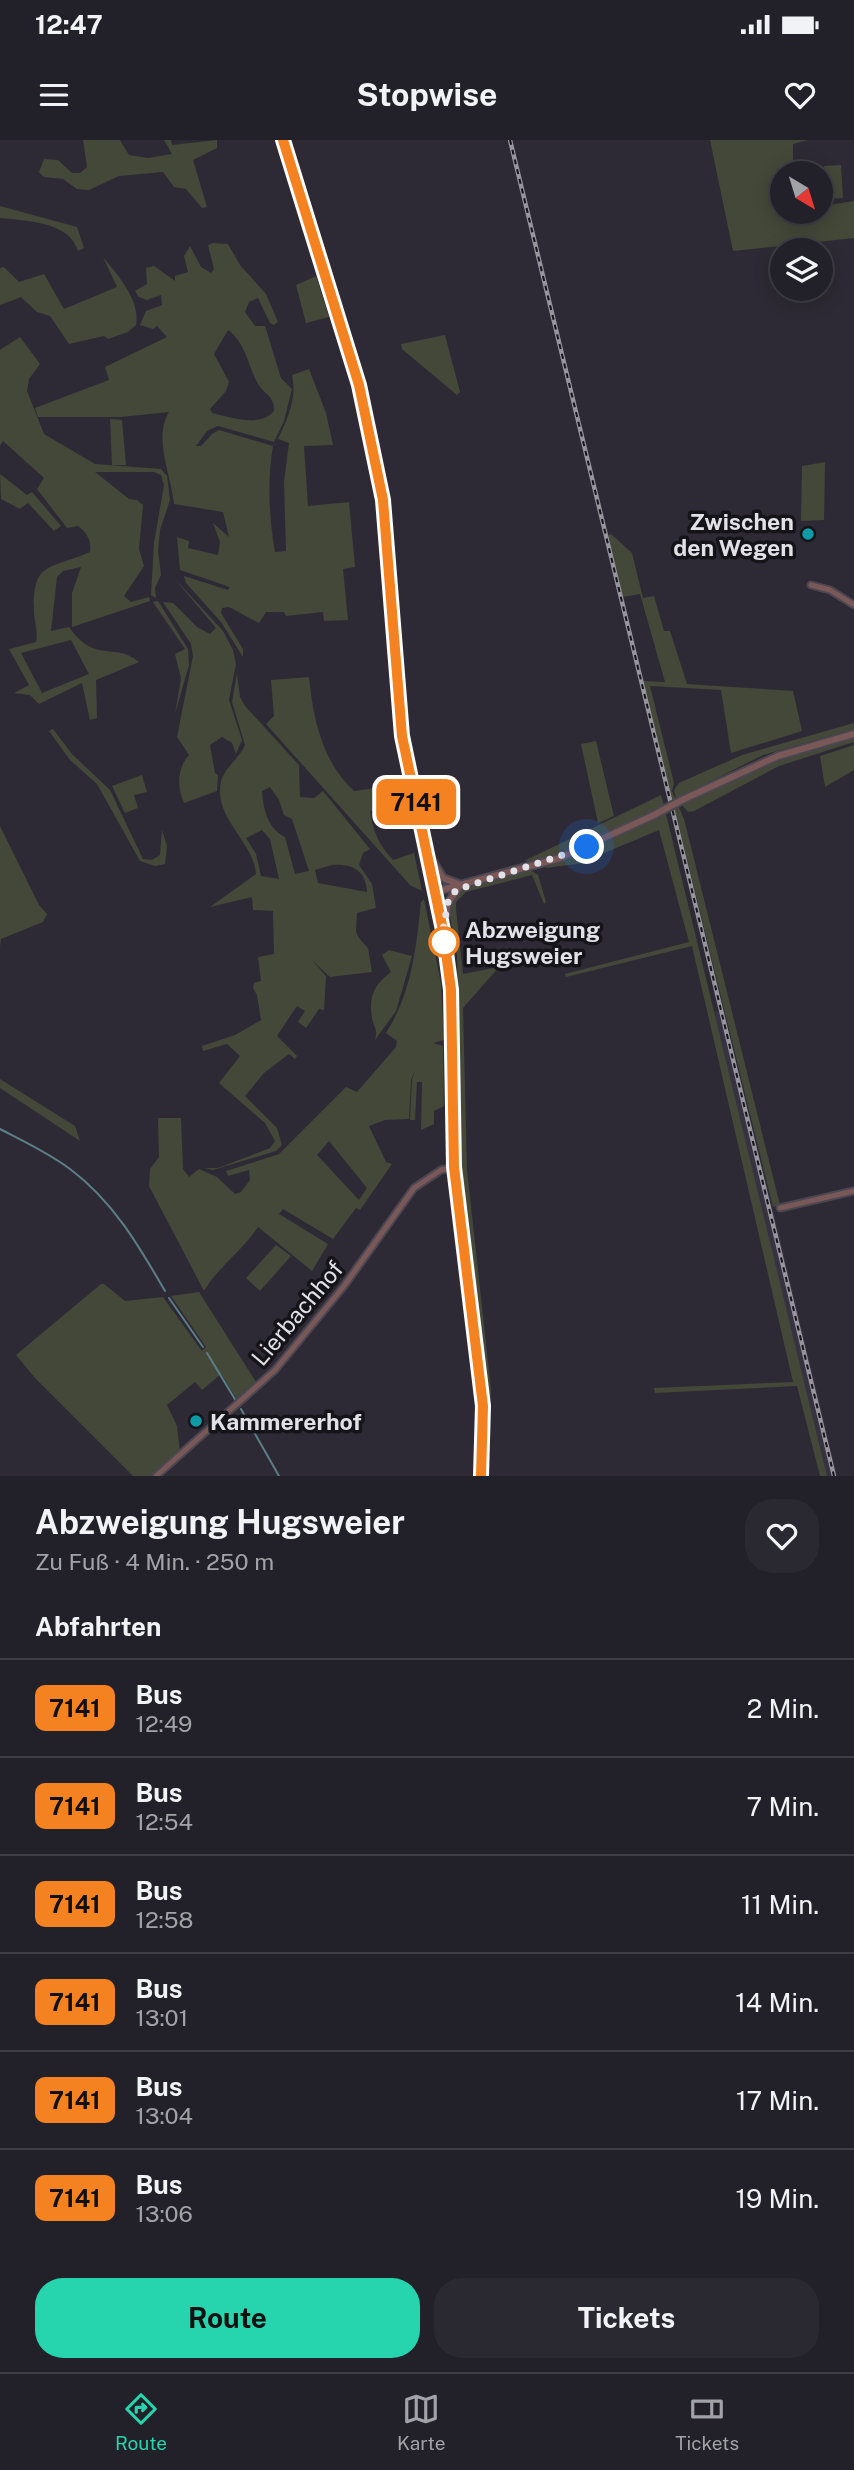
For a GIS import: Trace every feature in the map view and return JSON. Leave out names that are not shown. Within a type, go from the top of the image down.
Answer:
[{"type":"main road","points":[[283,140],[348,349],[371,433],[390,566],[402,736],[443,930],[453,1037],[454,1167],[483,1406],[481,1476]]},
{"type":"street","points":[[811,585],[830,590],[854,605]]},
{"type":"street","points":[[434,892],[560,858],[778,756],[854,734]]},
{"type":"street","points":[[426,850],[443,878],[463,885]]},
{"type":"street","points":[[443,930],[448,902],[463,885]]},
{"type":"street","name":"Lierbachhof","points":[[156,1476],[275,1370],[344,1286],[414,1188],[441,1170],[454,1167]]},
{"type":"street","points":[[780,1208],[854,1191]]},
{"type":"shaded area","points":[[723,1010],[837,1476],[827,1476],[714,1012]]},
{"type":"green space","points":[[83,140],[120,140],[129,155],[148,158],[172,154],[164,140],[171,140],[172,145],[217,140],[217,148],[193,160],[207,207],[202,208],[186,189],[174,187],[163,172],[119,176],[89,190],[77,189],[63,179],[44,177],[39,172],[44,159],[58,160],[72,173],[80,173],[87,167]]},
{"type":"green space","points":[[710,140],[808,140],[793,144],[793,161],[770,161],[770,224],[833,224],[833,204],[854,201],[854,238],[833,240],[833,238],[770,238],[770,247],[733,251]]},
{"type":"green space","points":[[833,165],[841,165],[843,198],[833,199]]},
{"type":"green space","points":[[0,206],[77,227],[84,248],[78,251],[66,234],[45,224],[0,218]]},
{"type":"green space","points":[[228,244],[240,265],[266,294],[278,322],[274,325],[270,323],[258,298],[249,302],[245,312],[255,326],[265,326],[281,378],[292,389],[284,421],[274,442],[218,426],[207,431],[196,446],[201,446],[219,430],[273,446],[269,486],[273,539],[275,552],[286,551],[284,482],[289,443],[278,439],[292,400],[293,384],[292,375],[309,369],[326,413],[333,445],[304,446],[308,506],[349,502],[355,567],[343,569],[348,620],[324,621],[323,612],[286,616],[284,612],[266,612],[259,623],[229,607],[222,608],[221,613],[243,649],[243,657],[221,622],[186,583],[184,576],[228,590],[230,587],[180,570],[177,537],[189,541],[188,548],[218,555],[220,542],[213,523],[229,537],[223,512],[174,504],[163,445],[164,422],[169,412],[121,417],[38,417],[35,408],[109,380],[105,367],[167,337],[157,326],[153,329],[140,325],[146,311],[162,305],[161,295],[147,300],[139,297],[135,291],[147,284],[146,268],[154,266],[175,281],[175,276],[188,272],[184,256],[190,246],[201,267],[211,273],[214,269],[208,245]],"holes":[[[228,330],[243,348],[258,384],[273,402],[274,411],[261,419],[236,419],[212,413],[210,409],[226,391],[229,382],[214,354]]]},
{"type":"green space","points":[[103,257],[127,288],[135,307],[136,325],[128,332],[108,339],[104,336],[69,344],[50,316],[37,312],[21,297],[0,305],[0,268],[4,267],[19,282],[44,274],[64,309],[117,287]]},
{"type":"green space","points":[[316,276],[329,317],[306,323],[296,285]]},
{"type":"green space","points":[[445,335],[460,392],[457,395],[402,349],[401,344]]},
{"type":"green space","points":[[20,337],[40,364],[29,379],[27,391],[44,434],[95,464],[161,469],[167,476],[170,500],[160,530],[158,551],[161,575],[155,588],[156,598],[151,595],[154,543],[164,485],[161,475],[154,472],[95,472],[129,499],[137,500],[143,505],[139,549],[144,566],[124,596],[131,602],[149,597],[150,601],[72,627],[72,593],[81,567],[63,571],[57,577],[51,631],[69,627],[88,646],[121,653],[139,662],[96,680],[97,718],[90,720],[82,683],[39,704],[30,695],[14,693],[29,685],[9,649],[36,642],[34,597],[40,576],[53,566],[90,552],[90,548],[84,531],[78,526],[67,528],[37,489],[44,478],[3,441],[0,446],[0,350]],"holes":[[[71,640],[89,674],[42,693],[21,653]]]},
{"type":"green space","points":[[110,419],[122,420],[126,465],[112,465]]},
{"type":"green space","points":[[825,462],[824,520],[801,521],[802,466]]},
{"type":"green space","points":[[0,474],[27,495],[32,492],[61,526],[54,531],[28,503],[20,509],[1,499]]},
{"type":"green space","points":[[611,534],[632,553],[643,598],[654,596],[664,631],[670,631],[687,684],[793,691],[802,731],[731,753],[721,690],[650,686],[674,783],[672,791],[684,819],[780,1205],[773,1207],[643,681],[665,682],[640,594],[623,597],[608,535]]},
{"type":"green space","points":[[175,579],[223,631],[233,650],[236,664],[229,700],[242,740],[236,754],[232,743],[222,737],[210,745],[215,773],[218,775],[217,791],[184,803],[179,778],[189,755],[177,737],[193,656],[191,644],[163,602],[173,603],[197,627],[210,634],[216,628]]},
{"type":"green space","points":[[158,601],[188,649],[189,665],[175,714],[181,678],[175,654],[185,649],[153,602]]},
{"type":"green space","points":[[237,673],[240,697],[245,706],[299,765],[300,797],[314,798],[323,791],[370,849],[363,853],[359,865],[372,884],[376,908],[357,913],[356,926],[356,933],[368,948],[372,972],[330,977],[311,959],[326,976],[324,1010],[319,1009],[306,1028],[298,1022],[305,1011],[297,1006],[277,1036],[297,1056],[295,1059],[289,1054],[264,1073],[245,1096],[277,1128],[282,1145],[276,1151],[213,1170],[204,1168],[218,1168],[270,1148],[275,1141],[265,1123],[219,1083],[240,1056],[227,1044],[203,1051],[202,1046],[235,1035],[261,1020],[257,995],[253,988],[254,983],[261,981],[258,957],[274,954],[273,911],[253,910],[252,897],[210,907],[256,874],[249,851],[228,818],[220,795],[223,777],[245,745],[232,702]],"holes":[[[270,787],[279,800],[284,815],[292,819],[309,871],[295,874],[285,837],[274,829],[267,817],[262,791]],[[262,830],[270,839],[279,879],[261,876],[256,854],[246,838]],[[332,865],[352,867],[361,874],[367,892],[318,883],[315,870]]]},
{"type":"green space","points":[[309,677],[321,738],[334,767],[343,779],[354,791],[398,785],[402,806],[370,811],[371,819],[377,838],[393,860],[414,853],[422,891],[410,885],[266,724],[274,716],[271,680]]},
{"type":"green space","points":[[854,723],[854,729],[763,755],[676,799],[674,790],[679,783],[742,755]]},
{"type":"green space","points":[[53,729],[72,754],[110,790],[143,859],[152,860],[160,855],[162,830],[167,846],[165,864],[155,866],[140,861],[97,784],[70,760],[49,731]]},
{"type":"green space","points":[[854,737],[854,742],[779,766],[694,811],[688,812],[682,805],[766,766]]},
{"type":"green space","points":[[596,741],[614,816],[598,823],[581,744]]},
{"type":"green space","points":[[854,745],[854,770],[825,787],[820,756]]},
{"type":"green space","points":[[142,775],[147,792],[134,795],[138,808],[125,813],[112,786]]},
{"type":"green space","points":[[661,795],[664,805],[650,813],[553,856],[537,862],[524,861]]},
{"type":"green space","points":[[666,814],[827,1476],[820,1476],[797,1386],[655,1393],[654,1388],[793,1382],[692,946],[566,977],[565,974],[689,942],[659,830],[578,864],[544,868]]},
{"type":"green space","points":[[0,826],[39,905],[47,914],[43,922],[1,939],[0,947]]},
{"type":"green space","points":[[530,870],[538,875],[546,902],[544,904],[532,875],[466,892],[456,902],[463,974],[499,967],[463,1008],[467,1170],[491,1389],[486,1476],[487,1385],[461,1190],[457,956],[449,911],[453,899],[464,888]]},
{"type":"green space","points":[[424,899],[441,983],[444,1040],[433,1043],[443,1046],[444,1106],[434,1111],[434,1124],[421,1130],[422,1082],[417,1082],[415,1120],[410,1120],[415,1071],[411,1080],[409,1119],[385,1120],[369,1126],[386,1162],[392,1164],[360,1210],[356,1208],[333,1239],[283,1209],[279,1214],[328,1244],[312,1271],[258,1227],[204,1291],[149,1186],[150,1169],[159,1157],[158,1118],[181,1118],[183,1169],[189,1177],[199,1169],[217,1177],[235,1194],[241,1192],[250,1180],[249,1170],[228,1176],[226,1171],[279,1154],[346,1087],[357,1092],[396,1047],[397,1041],[386,1033],[407,986],[415,953],[421,902]],"holes":[[[329,1141],[367,1188],[359,1200],[317,1155]]]},
{"type":"green space","points":[[389,950],[412,956],[396,1011],[375,1040],[371,1003],[377,986],[391,972],[382,955]]},
{"type":"green space","points":[[0,1079],[75,1126],[80,1141],[0,1088]]},
{"type":"green space","points":[[276,1245],[291,1256],[260,1291],[246,1278]]},
{"type":"green space","points":[[101,1284],[125,1301],[163,1297],[202,1351],[206,1347],[171,1296],[199,1292],[256,1382],[238,1401],[221,1374],[202,1390],[195,1382],[167,1405],[177,1426],[180,1452],[152,1476],[133,1476],[35,1378],[16,1355]]},
{"type":"waterway","points":[[0,1129],[62,1163],[99,1195],[135,1241],[165,1291]]},
{"type":"waterway","points":[[169,1298],[203,1347]]},
{"type":"waterway","points":[[207,1353],[236,1401]]},
{"type":"waterway","points":[[241,1409],[279,1476]]},
{"type":"railway","points":[[510,140],[834,1476]]},
{"type":"bus line","name":"7141","points":[[283,140],[287,161],[359,385],[383,500],[402,736],[443,930],[451,990],[454,1167],[483,1406],[481,1476]]},
{"type":"place","name":"Zwischen den Wegen","points":[[808,534]]},
{"type":"place","name":"Abzweigung Hugsweier","points":[[444,942]]},
{"type":"place","name":"Kammererhof","points":[[196,1421]]},
{"type":"route","points":[[444,942],[445,947],[443,930],[448,902],[463,885],[538,865],[587,847]]}]
